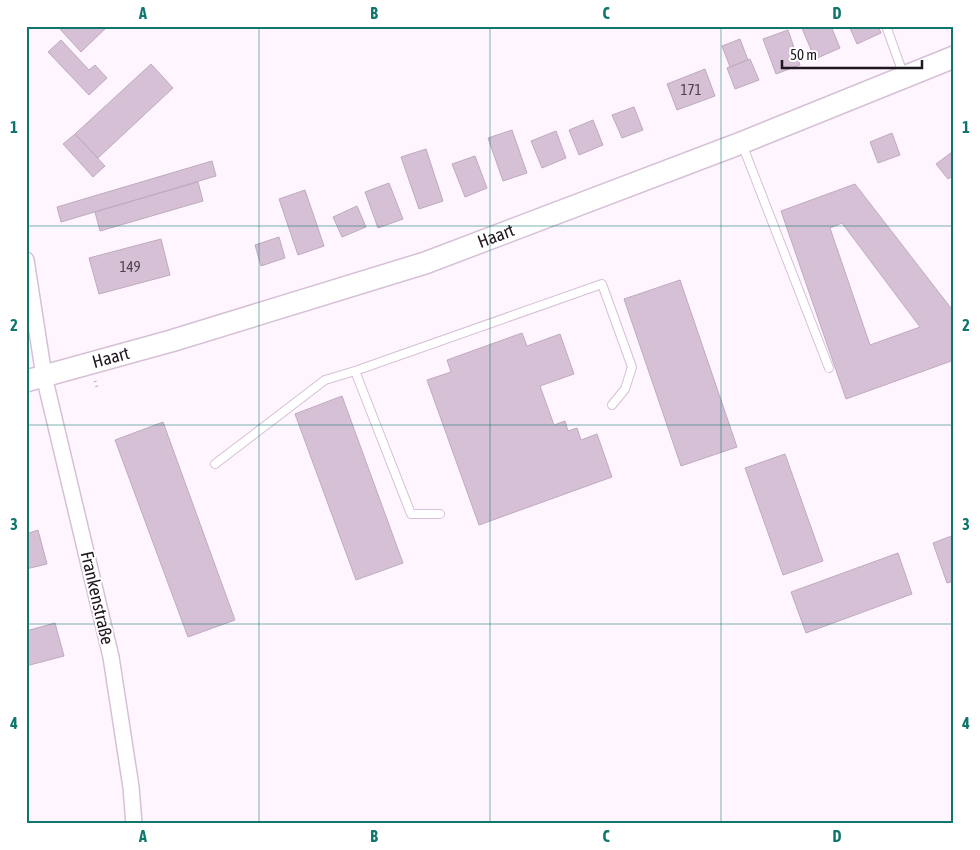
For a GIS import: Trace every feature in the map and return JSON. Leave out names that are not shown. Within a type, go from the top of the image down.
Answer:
[{"type":"main road","name":"Haart","points":[[35,379],[254,316],[425,263],[741,143],[954,57]]},
{"type":"street","name":"Frankenstraße","points":[[26,260],[35,379],[111,657],[131,787],[134,824]]},
{"type":"lane","points":[[886,26],[904,77]]},
{"type":"lane","points":[[741,143],[829,368]]},
{"type":"lane","points":[[215,464],[325,380],[602,284],[632,367],[625,389],[612,405]]},
{"type":"lane","points":[[355,371],[411,514],[440,514]]},
{"type":"building","points":[[61,26],[108,26],[81,52],[59,28]]},
{"type":"building","points":[[801,26],[831,26],[840,48],[815,59]]},
{"type":"building","points":[[849,26],[878,26],[881,33],[857,44]]},
{"type":"building","points":[[788,30],[800,65],[776,74],[763,39]]},
{"type":"building","points":[[740,39],[748,60],[730,67],[722,46]]},
{"type":"building","points":[[61,40],[89,70],[95,65],[107,78],[89,95],[48,52]]},
{"type":"building","points":[[750,59],[759,80],[735,89],[727,68]]},
{"type":"building","points":[[151,64],[173,88],[98,158],[75,134]]},
{"type":"building","points":[[705,69],[715,96],[677,110],[667,84]]},
{"type":"building","points":[[634,107],[643,130],[622,138],[612,115]]},
{"type":"building","points":[[593,120],[603,145],[579,155],[569,130]]},
{"type":"building","points":[[512,130],[527,173],[503,181],[488,138]]},
{"type":"building","points":[[556,131],[566,158],[542,168],[531,141]]},
{"type":"building","points":[[892,133],[900,155],[878,163],[870,142]]},
{"type":"building","points":[[75,134],[105,166],[93,177],[63,144]]},
{"type":"building","points":[[426,149],[443,201],[419,209],[401,157]]},
{"type":"building","points":[[952,152],[954,154],[954,175],[948,179],[936,164]]},
{"type":"building","points":[[475,156],[487,188],[465,197],[452,164]]},
{"type":"building","points":[[212,161],[216,176],[61,222],[57,207]]},
{"type":"building","points":[[198,182],[203,201],[100,231],[95,212]]},
{"type":"building","points":[[389,183],[403,219],[378,228],[365,192]]},
{"type":"building","points":[[855,184],[954,312],[954,360],[846,399],[781,211]],"holes":[[[842,223],[920,327],[870,345],[830,228]]]},
{"type":"building","points":[[305,190],[324,246],[298,255],[279,199]]},
{"type":"building","points":[[357,206],[366,227],[342,237],[333,217]]},
{"type":"building","points":[[279,237],[285,258],[261,266],[255,245]]},
{"type":"building","points":[[161,239],[170,275],[99,294],[89,258]]},
{"type":"building","points":[[680,280],[737,447],[681,466],[624,299]]},
{"type":"building","points":[[522,333],[527,346],[560,334],[574,374],[540,386],[554,425],[565,421],[568,431],[577,428],[581,440],[597,434],[612,477],[479,525],[427,380],[451,372],[447,360]]},
{"type":"building","points":[[342,396],[403,563],[356,580],[295,414]]},
{"type":"building","points":[[163,422],[235,620],[188,637],[115,440]]},
{"type":"building","points":[[785,454],[823,561],[783,575],[745,468]]},
{"type":"building","points":[[38,530],[47,564],[26,569],[26,534]]},
{"type":"building","points":[[954,535],[954,581],[947,583],[933,543]]},
{"type":"building","points":[[898,553],[912,594],[806,633],[791,592]]},
{"type":"building","points":[[55,623],[64,656],[26,666],[26,631]]}]
